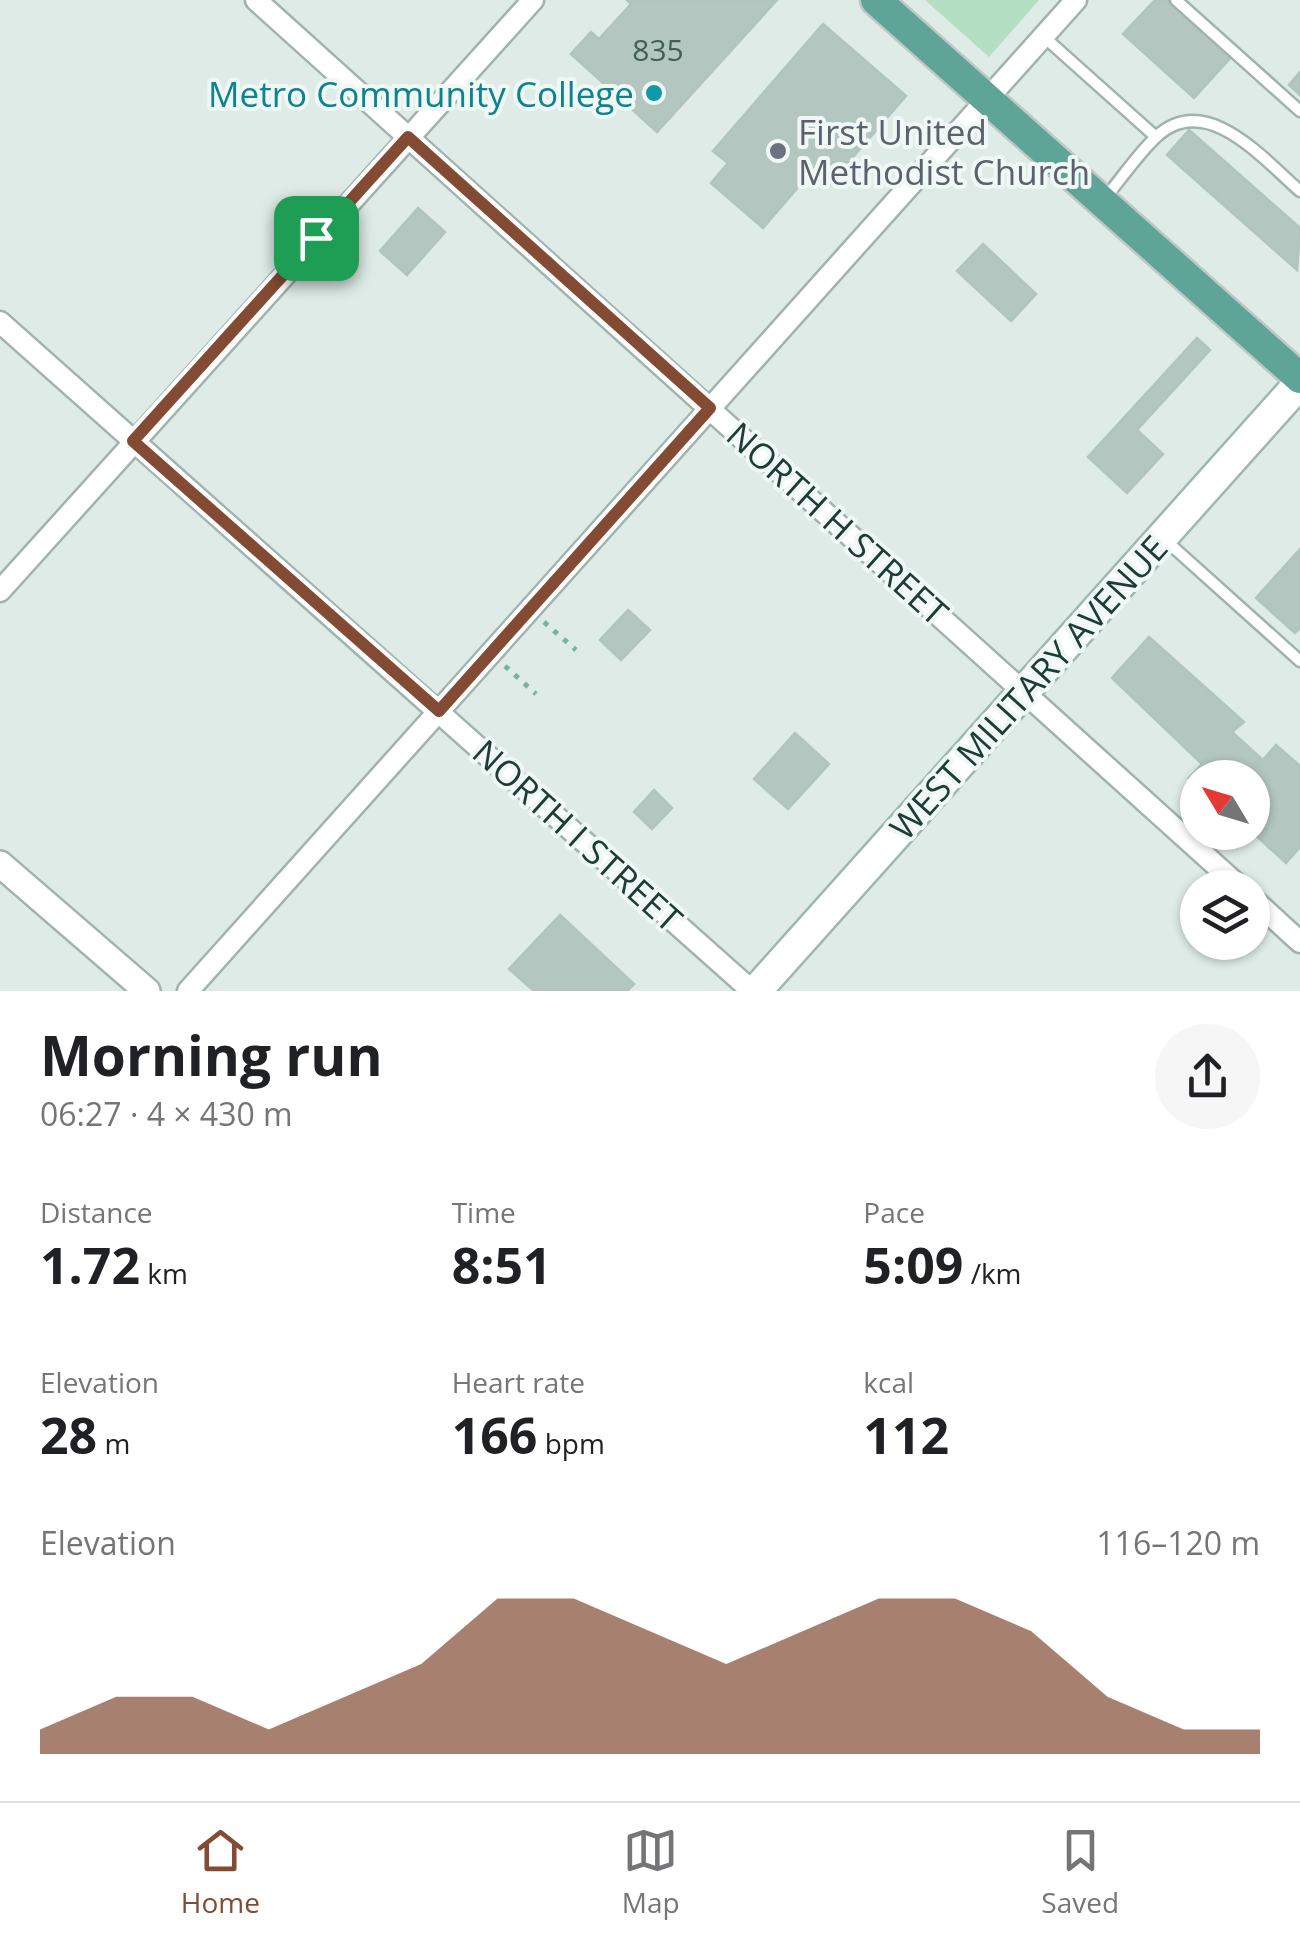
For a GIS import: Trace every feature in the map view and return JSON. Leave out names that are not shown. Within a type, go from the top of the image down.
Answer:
[{"type":"main road","points":[[876,0],[1300,381]]},
{"type":"main road","name":"WEST MILITARY AVENUE","points":[[754,991],[1300,381]]},
{"type":"street","name":"NORTH H STREET","points":[[256,0],[1221,870]]},
{"type":"street","points":[[0,591],[533,0]]},
{"type":"street","points":[[188,991],[1076,0]]},
{"type":"street","name":"NORTH I STREET","points":[[0,322],[754,991]]},
{"type":"street","points":[[0,864],[146,991]]},
{"type":"street","points":[[1270,914],[1300,942]]},
{"type":"lane","points":[[1176,0],[1300,111]]},
{"type":"lane","points":[[1043,36],[1156,137]]},
{"type":"lane","points":[[1101,202],[1156,137],[1174,124],[1200,121],[1231,131],[1300,191]]},
{"type":"lane","points":[[1162,537],[1300,661]]},
{"type":"path","points":[[542,620],[576,650]]},
{"type":"path","points":[[504,664],[536,694]]},
{"type":"green space","points":[[925,0],[1039,0],[989,57]]},
{"type":"building","name":"Metro Community College","points":[[627,0],[777,0],[657,132],[571,54],[591,32],[599,39],[631,4]]},
{"type":"building","points":[[1155,0],[1172,0],[1233,55],[1194,98],[1123,34]]},
{"type":"building","points":[[823,24],[906,96],[828,186],[812,171],[763,228],[711,183],[728,163],[713,151]]},
{"type":"building","points":[[1300,72],[1300,95],[1289,85]]},
{"type":"building","points":[[1189,130],[1300,228],[1297,270],[1167,155]]},
{"type":"building","points":[[418,208],[445,232],[407,275],[380,251]]},
{"type":"building","points":[[983,244],[1036,294],[1011,321],[957,271]]},
{"type":"building","points":[[1197,338],[1210,350],[1137,430],[1163,454],[1127,493],[1088,457]]},
{"type":"building","points":[[1300,549],[1300,628],[1295,633],[1256,598]]},
{"type":"building","points":[[628,610],[650,630],[621,660],[600,640]]},
{"type":"building","points":[[1149,637],[1244,722],[1232,732],[1263,760],[1198,760],[1112,678]]},
{"type":"building","points":[[795,733],[829,764],[788,809],[754,779]]},
{"type":"building","points":[[1276,745],[1300,766],[1300,847],[1286,863],[1270,848],[1270,760],[1263,760]]},
{"type":"building","points":[[654,790],[672,808],[652,829],[634,812]]},
{"type":"building","points":[[560,915],[634,984],[627,991],[534,991],[509,969]]},
{"type":"place","name":"Metro Community College","points":[[654,93]]},
{"type":"place","name":"First United Methodist Church","points":[[778,151]]},
{"type":"route","points":[[408,137],[710,408],[439,711],[133,441],[316,238],[408,137]]}]
